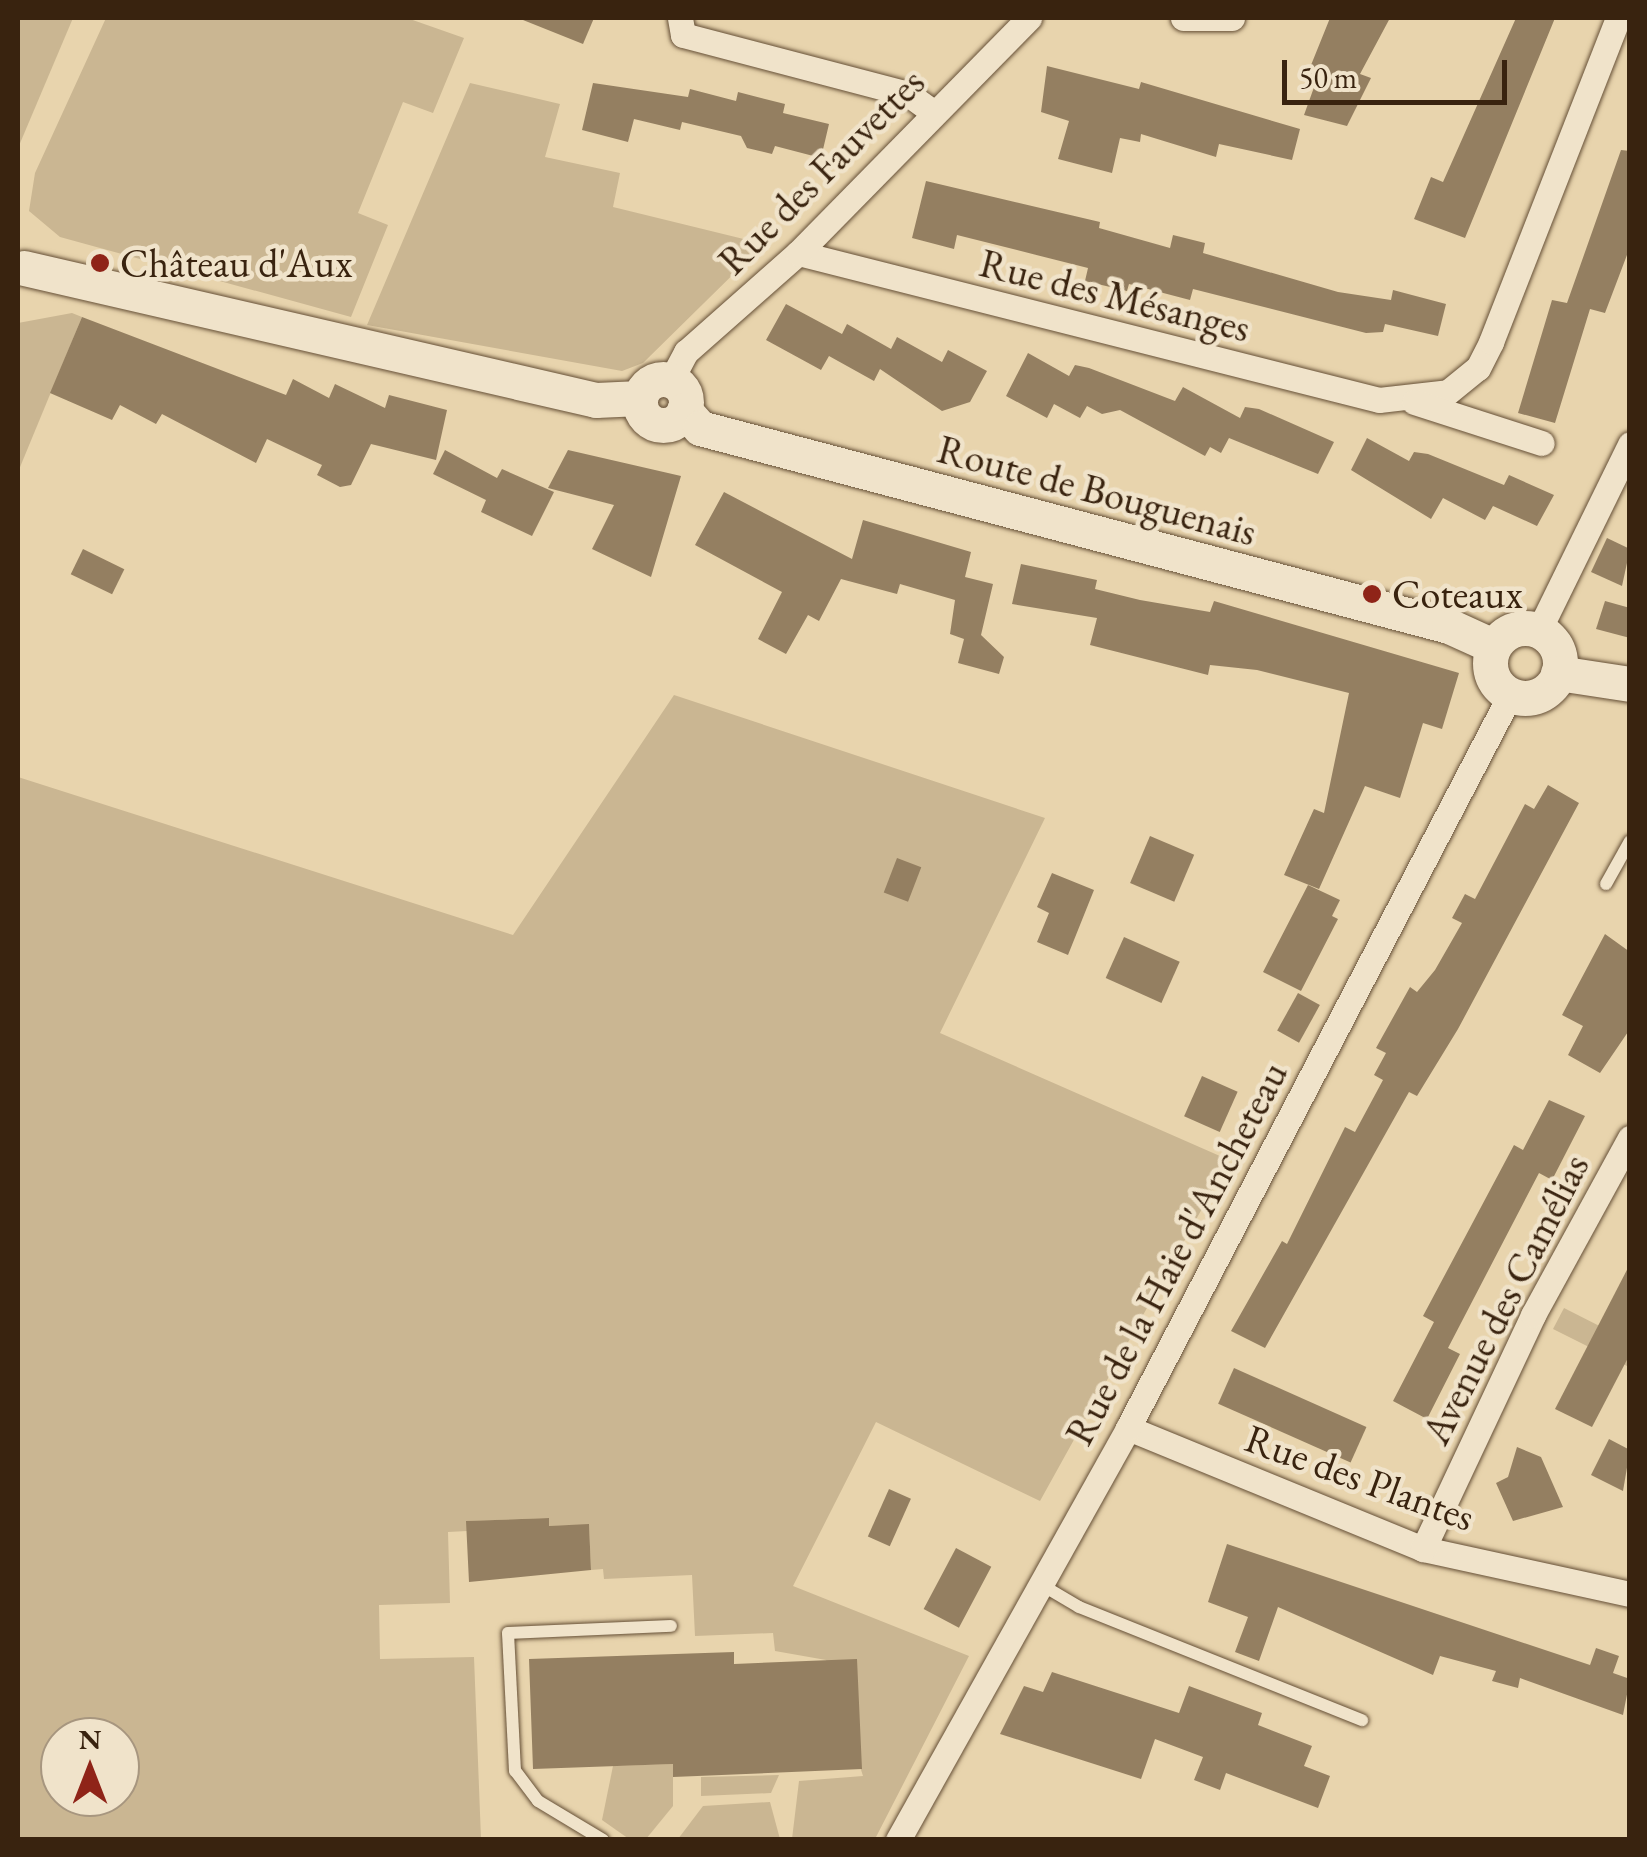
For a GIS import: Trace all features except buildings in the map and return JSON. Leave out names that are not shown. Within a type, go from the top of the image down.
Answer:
[{"type":"street","points":[[680,18],[683,35],[908,94],[933,112]]},
{"type":"street","name":"Rue des Fauvettes","points":[[678,395],[686,352],[798,253],[1030,18]]},
{"type":"street","points":[[1182,18],[1232,18]]},
{"type":"street","name":"Rue des Mésanges","points":[[1414,402],[1448,392],[1478,368],[1618,18]]},
{"type":"street","name":"Rue des Mésanges","points":[[798,253],[1379,400],[1414,402],[1542,444]]},
{"type":"street","points":[[20,265],[596,400],[640,398],[653,423],[668,424],[678,395]]},
{"type":"street","name":"Route de Bouguenais","points":[[678,395],[700,428],[1449,626],[1493,646]]},
{"type":"street","points":[[1539,630],[1630,444]]},
{"type":"street","points":[[1514,630],[1539,630],[1557,650],[1558,673],[1536,696],[1510,695],[1492,678],[1493,646],[1514,630]]},
{"type":"street","points":[[1558,673],[1630,684]]},
{"type":"street","name":"Rue de la Haie d'Ancheteau","points":[[898,1840],[1128,1428],[1510,695]]},
{"type":"street","name":"Avenue des Camélias","points":[[1423,1549],[1532,1316],[1630,1138]]},
{"type":"street","name":"Rue des Plantes","points":[[1128,1428],[1423,1549],[1630,1594]]},
{"type":"lane","points":[[1606,884],[1630,841]]},
{"type":"lane","points":[[1040,1584],[1079,1607],[1362,1720]]},
{"type":"lane","points":[[603,1840],[538,1801],[515,1771],[508,1633],[671,1626]]},
{"type":"shaded area","points":[[18,18],[73,18],[18,148]]},
{"type":"shaded area","points":[[106,18],[407,18],[464,38],[433,113],[403,102],[358,213],[388,225],[351,317],[60,237],[29,211],[35,173]]},
{"type":"shaded area","points":[[470,83],[560,104],[545,157],[620,173],[613,207],[764,244],[643,363],[622,371],[367,325]]},
{"type":"shaded area","points":[[72,313],[82,317],[18,472],[18,323]]},
{"type":"shaded area","points":[[674,695],[1045,818],[940,1033],[1229,1160],[1040,1501],[876,1422],[793,1586],[969,1656],[875,1839],[792,1839],[799,1781],[863,1776],[826,1660],[775,1651],[773,1633],[695,1636],[692,1575],[604,1579],[603,1569],[591,1570],[589,1525],[549,1526],[548,1518],[467,1521],[467,1531],[448,1532],[450,1603],[379,1605],[380,1659],[474,1657],[481,1839],[18,1839],[18,777],[513,935]]},
{"type":"shaded area","points":[[1564,1308],[1629,1341],[1629,1367],[1553,1329]]},
{"type":"shaded area","points":[[673,1764],[673,1806],[646,1839],[629,1839],[602,1820],[613,1766]]},
{"type":"shaded area","points":[[779,1775],[771,1793],[701,1796],[701,1777]]},
{"type":"shaded area","points":[[770,1802],[780,1839],[678,1839],[703,1806]]},
{"type":"place","name":"Château d'Aux","points":[[100,263]]},
{"type":"place","name":"Coteaux","points":[[1372,594]]}]
